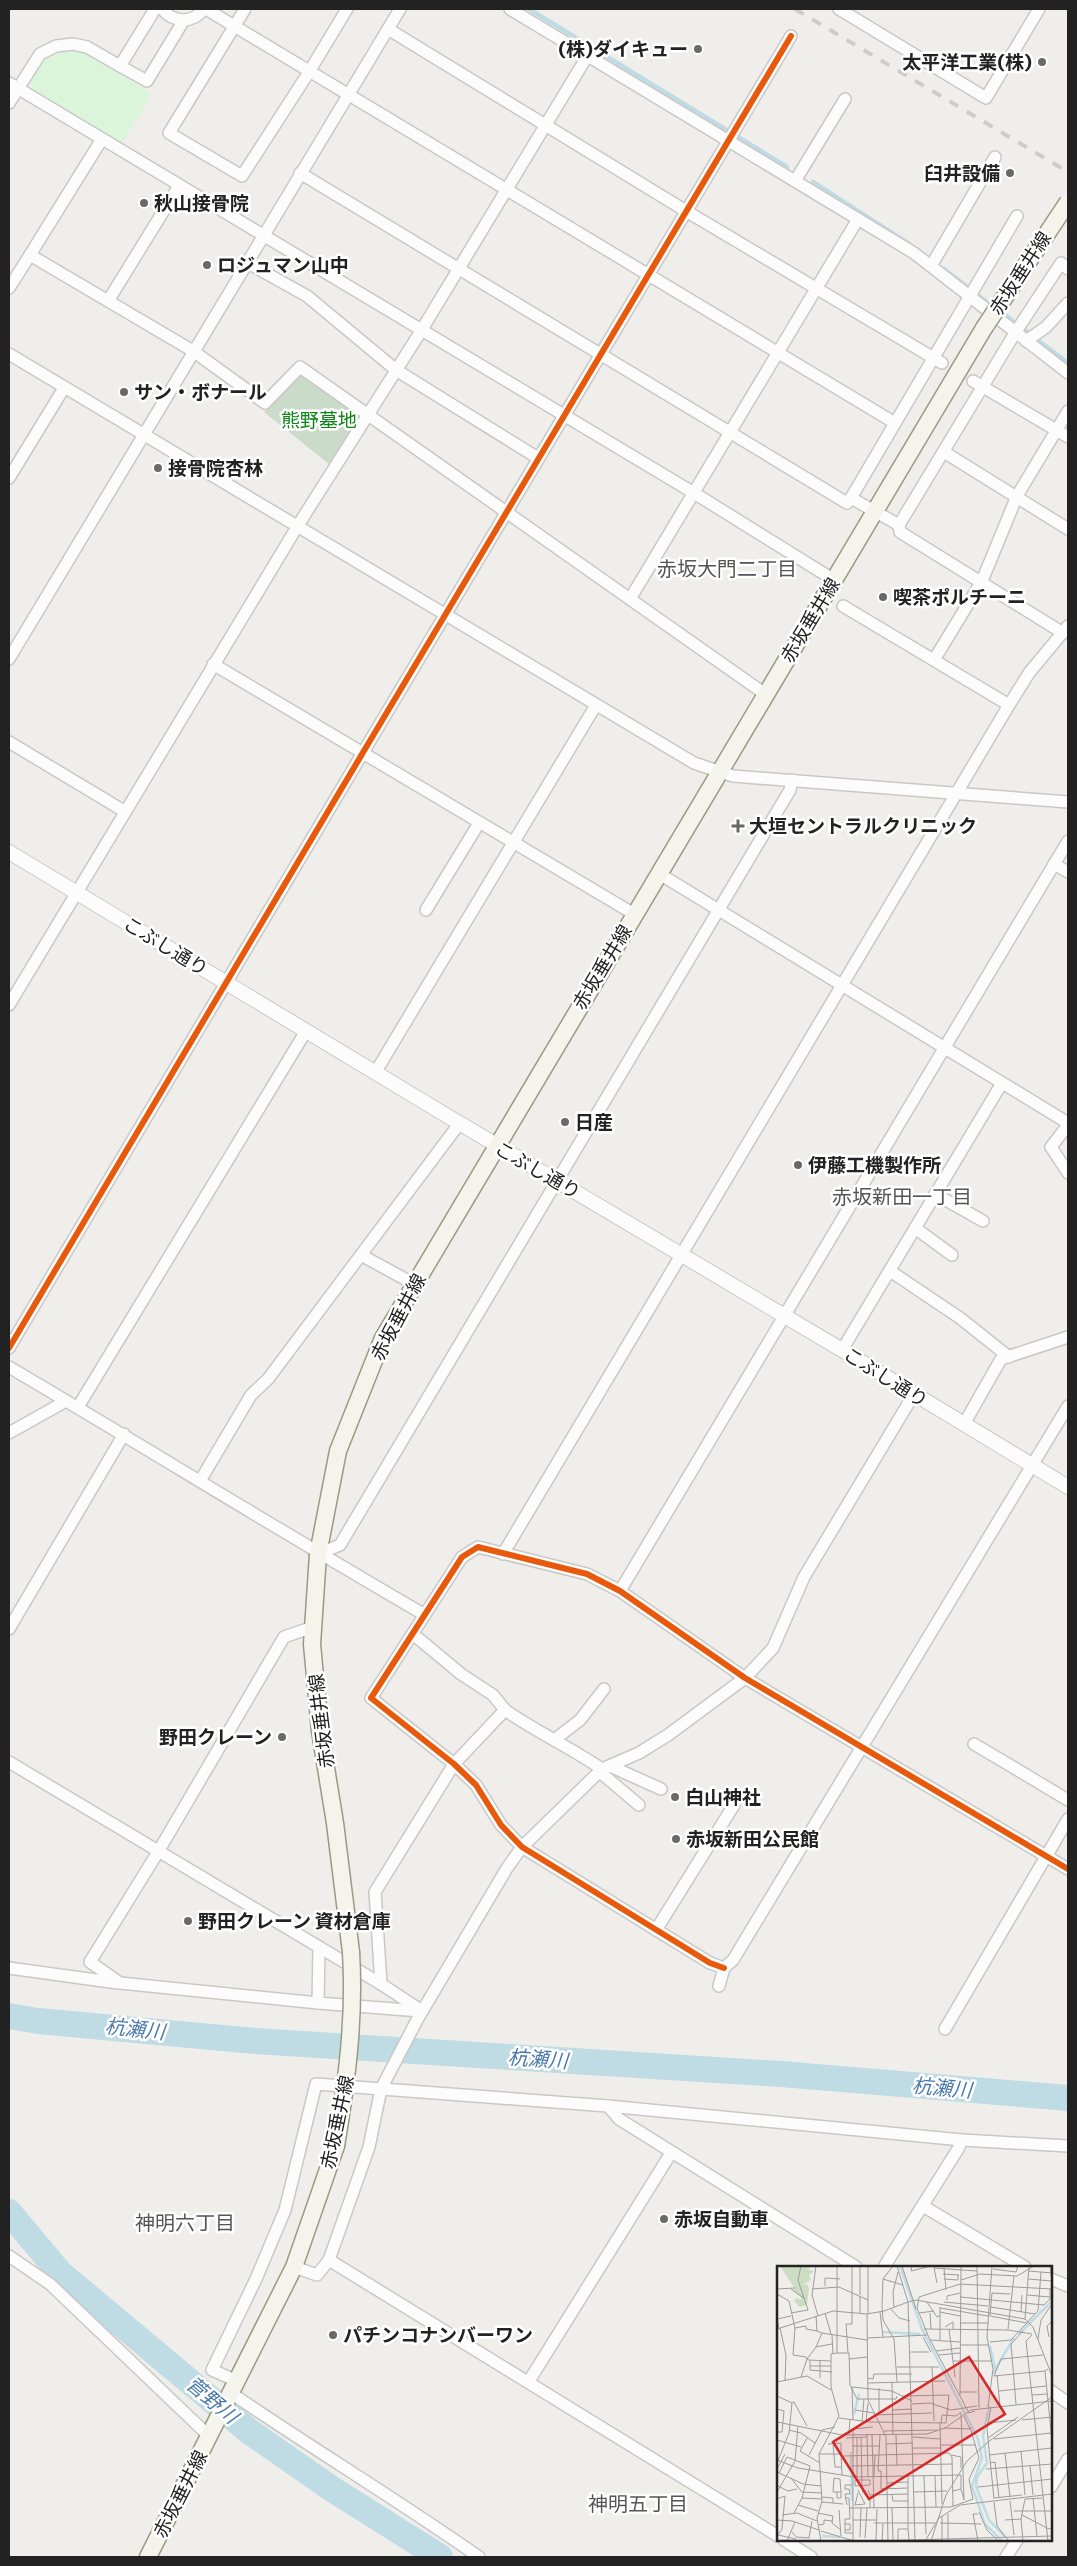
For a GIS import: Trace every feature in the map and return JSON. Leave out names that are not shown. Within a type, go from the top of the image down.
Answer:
[{"type":"main road","name":"赤坂垂井線","points":[[148,2557],[294,2266],[336,2146],[350,2062],[353,1993],[351,1952],[337,1832],[320,1731],[312,1644],[318,1554],[338,1450],[382,1338],[984,328],[1068,202]]},
{"type":"street","points":[[120,66],[155,9]]},
{"type":"street","points":[[162,9],[168,16],[184,20],[192,19],[205,9],[895,424]]},
{"type":"street","points":[[244,9],[169,132],[242,176],[347,9]]},
{"type":"street","points":[[9,659],[246,262],[400,9]]},
{"type":"street","points":[[839,9],[986,98],[1039,9]]},
{"type":"street","points":[[516,10],[914,253],[933,262],[969,296],[1068,373]]},
{"type":"street","points":[[9,104],[13,86],[40,54],[56,46],[73,44],[87,47],[147,81],[184,20]]},
{"type":"street","points":[[388,29],[686,212],[938,360]]},
{"type":"street","points":[[9,1348],[446,616],[562,416],[791,36]]},
{"type":"street","points":[[9,1005],[213,664],[367,414],[421,331],[588,55]]},
{"type":"street","points":[[13,86],[562,416],[694,493],[834,580]]},
{"type":"street","points":[[795,181],[845,99]]},
{"type":"street","points":[[9,288],[102,139]]},
{"type":"street","points":[[933,262],[995,156]]},
{"type":"street","points":[[300,174],[847,503],[895,424],[938,360],[969,296],[1017,216]]},
{"type":"street","points":[[108,301],[179,186]]},
{"type":"street","points":[[630,599],[858,219]]},
{"type":"street","points":[[30,255],[193,351],[265,403],[300,367],[765,694]]},
{"type":"street","points":[[246,262],[307,296],[396,370],[538,458]]},
{"type":"street","points":[[502,1554],[1009,705],[1029,673],[1066,630],[900,532],[899,525],[944,452],[978,384],[1016,332],[1061,263],[1068,269]]},
{"type":"street","points":[[1027,341],[1039,332],[1068,303]]},
{"type":"street","points":[[9,354],[694,763],[732,776],[1068,802]]},
{"type":"street","points":[[978,384],[1068,437]]},
{"type":"street","points":[[9,478],[64,388]]},
{"type":"street","points":[[934,660],[982,581],[1017,496],[1068,411]]},
{"type":"street","points":[[944,452],[1068,529]]},
{"type":"street","points":[[851,498],[899,525]]},
{"type":"street","points":[[843,606],[1009,705]]},
{"type":"street","points":[[213,664],[513,844],[634,914]]},
{"type":"street","points":[[375,1073],[596,705]]},
{"type":"street","points":[[9,742],[124,811]]},
{"type":"street","points":[[318,1554],[340,1545],[720,912],[790,790],[792,780]]},
{"type":"street","points":[[426,910],[479,823]]},
{"type":"street","points":[[620,1591],[1068,841]]},
{"type":"street","name":"こぶし通り","points":[[9,852],[459,1124],[784,1315],[1068,1488]]},
{"type":"street","points":[[1054,864],[1068,872]]},
{"type":"street","points":[[658,873],[1068,1124],[1051,1147],[1068,1173]]},
{"type":"street","points":[[78,1407],[306,1031]]},
{"type":"street","points":[[842,1350],[1002,1083]]},
{"type":"street","points":[[200,1481],[251,1395],[268,1379],[459,1124]]},
{"type":"street","points":[[935,1194],[984,1221]]},
{"type":"street","points":[[915,1228],[952,1255]]},
{"type":"street","points":[[361,1255],[414,1284]]},
{"type":"street","points":[[890,1271],[960,1318],[1009,1357]]},
{"type":"street","points":[[964,1424],[1001,1360],[1068,1337]]},
{"type":"street","points":[[9,1368],[124,1434],[318,1554],[425,1615]]},
{"type":"street","points":[[294,2266],[317,2275],[329,2260],[369,2147],[384,2084],[419,2015],[507,1868],[522,1847],[604,1769],[639,1753],[668,1735],[745,1678],[773,1648],[804,1577],[914,1394]]},
{"type":"street","points":[[9,1433],[66,1401]]},
{"type":"street","points":[[719,1986],[724,1968],[733,1960],[1068,1406]]},
{"type":"street","points":[[9,1629],[124,1434]]},
{"type":"street","points":[[724,1968],[710,1963],[522,1847],[501,1825],[476,1785],[454,1764],[371,1698],[462,1557],[478,1547],[587,1574],[620,1591],[745,1678],[1068,1869]]},
{"type":"street","points":[[120,1983],[90,1962],[158,1852],[284,1636],[313,1627]]},
{"type":"street","points":[[413,1634],[461,1674],[493,1694],[505,1710],[534,1730],[568,1746],[604,1769],[661,1789]]},
{"type":"street","points":[[554,1740],[580,1720],[604,1689]]},
{"type":"street","points":[[381,1984],[375,1892],[454,1764],[505,1710]]},
{"type":"street","points":[[974,1744],[1068,1800]]},
{"type":"street","points":[[9,1762],[381,1984],[419,2015]]},
{"type":"street","points":[[604,1769],[639,1806]]},
{"type":"street","points":[[656,1930],[734,1805]]},
{"type":"street","points":[[945,2029],[1068,1819]]},
{"type":"street","points":[[318,2003],[319,1947]]},
{"type":"street","points":[[9,1968],[120,1983],[419,2015]]},
{"type":"street","points":[[479,2557],[418,2515],[310,2447],[212,2370],[256,2279],[284,2210],[316,2084],[384,2084],[962,2140],[1068,2146]]},
{"type":"street","points":[[608,2106],[618,2120],[854,2266]]},
{"type":"street","points":[[885,2266],[962,2140]]},
{"type":"street","points":[[529,2381],[671,2152]]},
{"type":"street","points":[[923,2206],[1022,2266]]},
{"type":"street","points":[[329,2260],[529,2381],[777,2535]]},
{"type":"street","points":[[10,2261],[50,2284],[211,2432]]},
{"type":"street","points":[[1052,2279],[1068,2286]]},
{"type":"street","points":[[1052,2392],[1068,2402]]},
{"type":"street","points":[[1052,2484],[1068,2459]]},
{"type":"street","points":[[786,2541],[811,2557]]},
{"type":"street","points":[[1006,2557],[1016,2541]]},
{"type":"green space","points":[[83,51],[152,94],[122,143],[33,91],[31,80],[42,65],[52,56],[64,52]]},
{"type":"green space","name":"熊野墓地","points":[[298,374],[302,374],[361,416],[329,464],[264,412]]},
{"type":"waterway","points":[[529,9],[787,167]]},
{"type":"waterway","points":[[813,182],[909,244]]},
{"type":"waterway","points":[[944,269],[993,307]]},
{"type":"waterway","points":[[1000,311],[1068,363]]},
{"type":"waterway","name":"杭瀬川","points":[[9,2016],[38,2021],[255,2041],[781,2074],[1068,2098]]},
{"type":"waterway","name":"菅野川","points":[[9,2212],[60,2273],[250,2432],[332,2489],[440,2557]]},
{"type":"railway","points":[[795,9],[1068,172]]},
{"type":"cycle path","points":[[9,1348],[791,36]]},
{"type":"cycle path","points":[[724,1968],[710,1963],[522,1847],[501,1825],[476,1785],[454,1764],[371,1698],[462,1557],[478,1547],[587,1574],[620,1591],[745,1678],[1068,1869]]},
{"type":"place","name":"(株)ダイキュー","points":[[698,49]]},
{"type":"place","name":"太平洋工業(株)","points":[[1042,62]]},
{"type":"place","name":"臼井設備","points":[[1010,173]]},
{"type":"place","name":"秋山接骨院","points":[[144,203]]},
{"type":"place","name":"ロジュマン山中","points":[[207,265]]},
{"type":"place","name":"サン・ボナール","points":[[124,392]]},
{"type":"place","name":"接骨院杏林","points":[[158,468]]},
{"type":"place","name":"喫茶ポルチーニ","points":[[883,597]]},
{"type":"place","name":"大垣セントラルクリニック","points":[[738,826]]},
{"type":"place","name":"日産","points":[[565,1122]]},
{"type":"place","name":"伊藤工機製作所","points":[[798,1165]]},
{"type":"place","name":"野田クレーン","points":[[282,1737]]},
{"type":"place","name":"白山神社","points":[[675,1797]]},
{"type":"place","name":"赤坂新田公民館","points":[[676,1839]]},
{"type":"place","name":"野田クレーン 資材倉庫","points":[[188,1921]]},
{"type":"place","name":"赤坂自動車","points":[[664,2219]]},
{"type":"place","name":"パチンコナンバーワン","points":[[333,2335]]},
{"type":"district","name":"赤坂大門二丁目","points":[[727,569]]},
{"type":"district","name":"赤坂新田一丁目","points":[[902,1197]]},
{"type":"district","name":"神明六丁目","points":[[185,2223]]},
{"type":"district","name":"神明五丁目","points":[[638,2504]]}]
